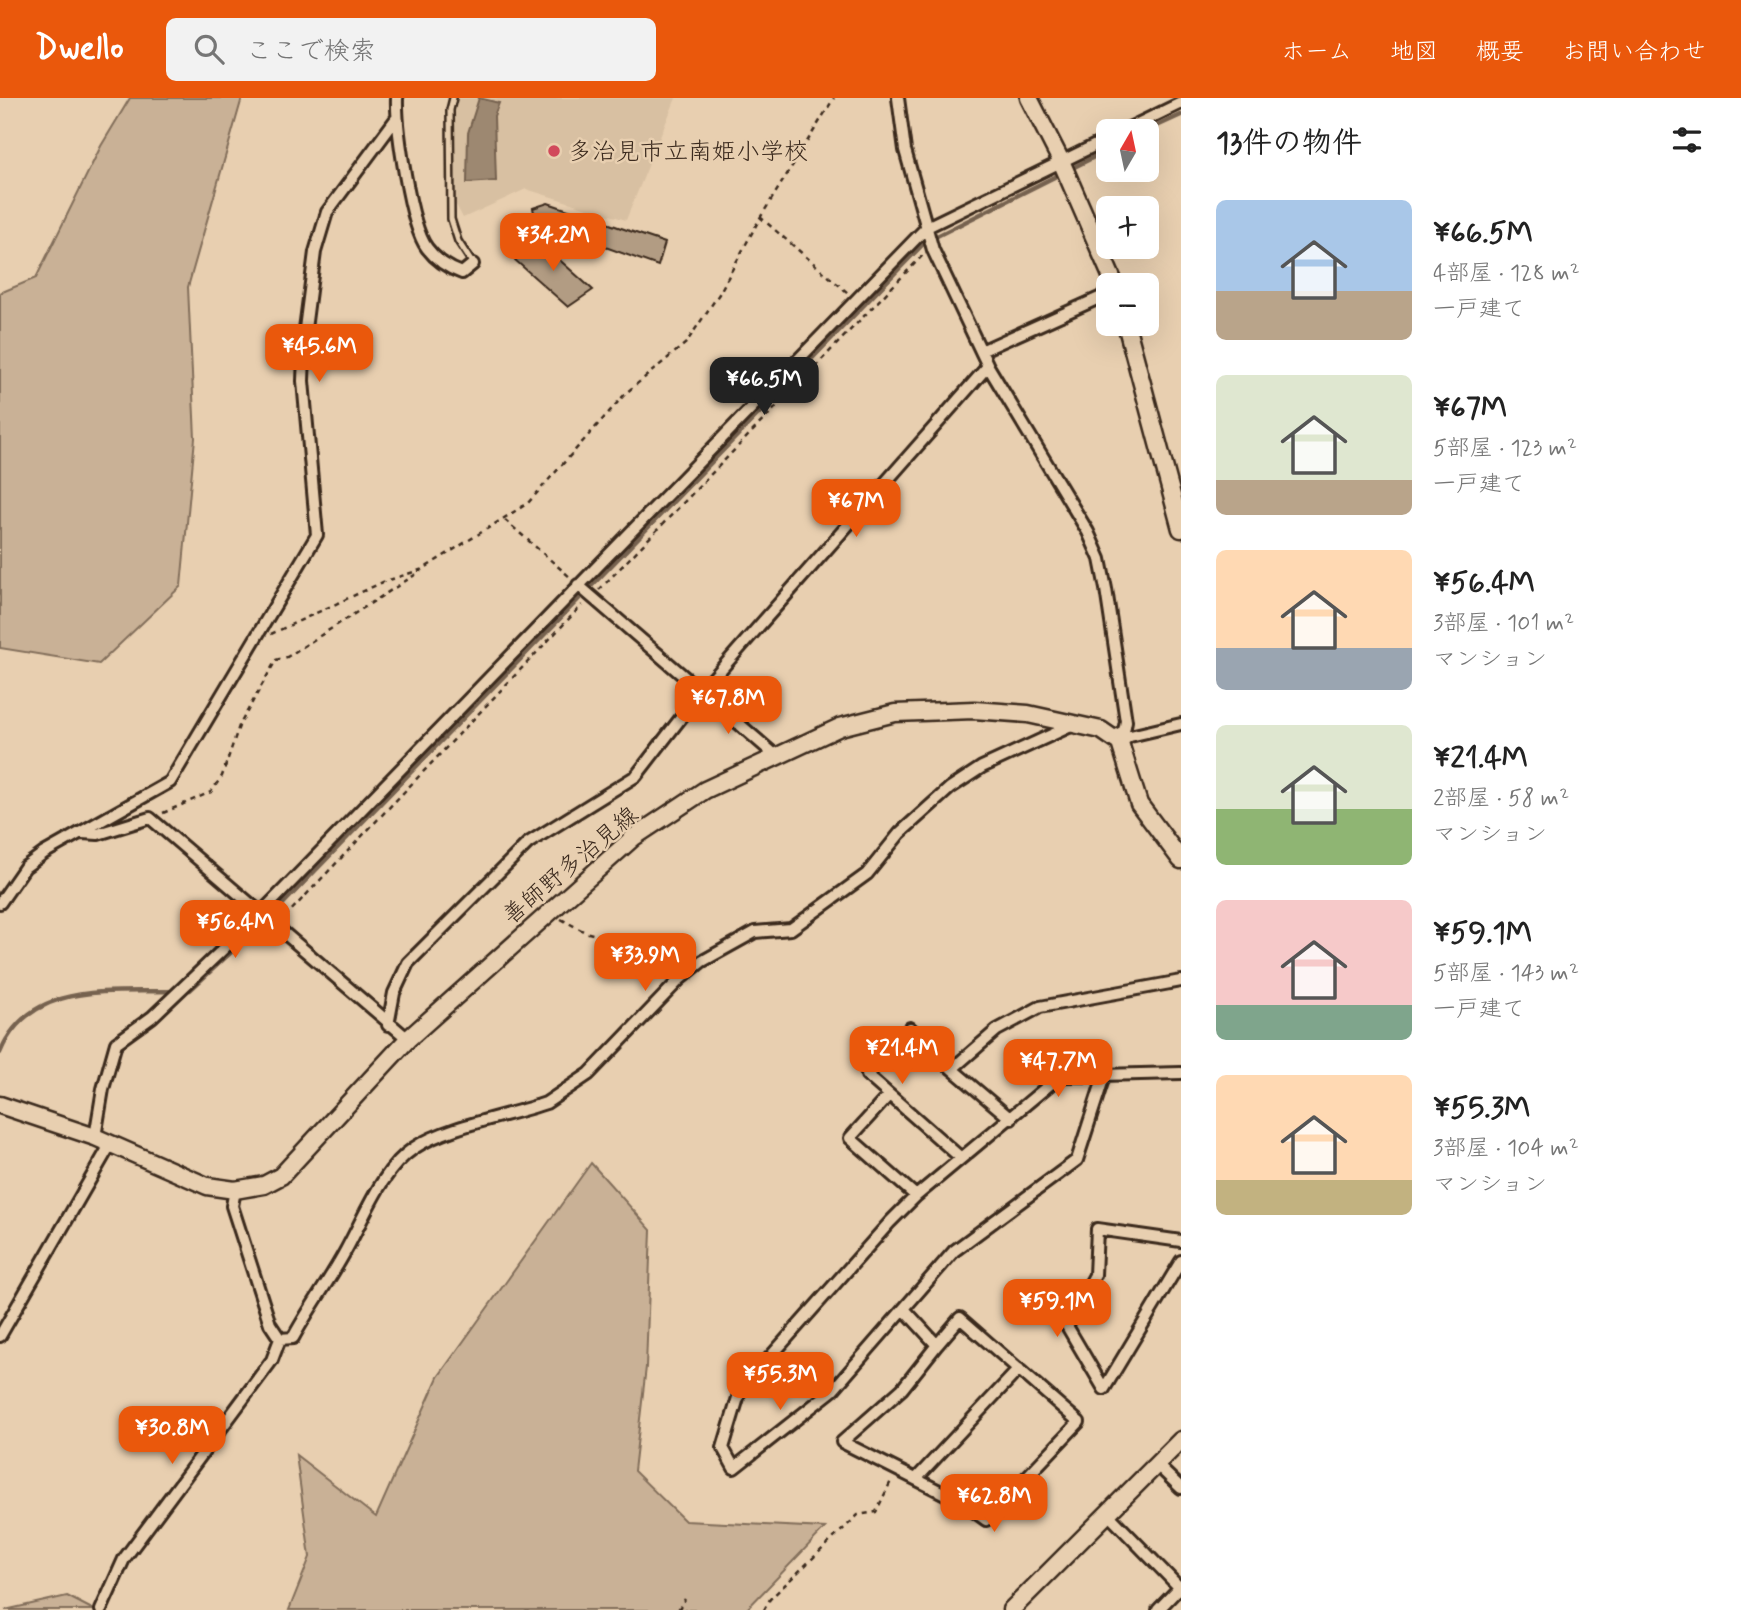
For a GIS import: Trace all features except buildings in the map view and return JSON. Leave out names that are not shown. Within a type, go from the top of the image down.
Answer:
[{"type":"main road","points":[[1029,98],[1061,161],[1110,273]]},
{"type":"main road","points":[[1129,336],[1181,529]]},
{"type":"main road","name":"善師野多治見線","points":[[0,1105],[95,1137],[207,1186],[235,1190],[264,1185],[281,1176],[408,1040],[551,910],[634,837],[705,790],[775,755],[840,727],[895,713],[974,710],[1028,714],[1071,726],[1101,730],[1116,740]]},
{"type":"main road","points":[[1116,740],[1139,804],[1181,860]]},
{"type":"main road","points":[[1011,1610],[1181,1440]]},
{"type":"street","points":[[397,98],[396,119],[416,223],[426,247],[448,268],[462,273],[473,264]]},
{"type":"street","points":[[898,98],[905,150],[933,250],[988,366],[1088,532],[1100,559],[1126,721],[1124,731],[1116,740]]},
{"type":"street","points":[[1148,119],[1181,103]]},
{"type":"street","points":[[0,903],[25,867],[170,782],[317,535],[303,381],[305,328],[316,252],[327,212],[396,119]]},
{"type":"street","points":[[95,1137],[103,1089],[116,1043],[188,983],[260,915],[927,227],[1096,145]]},
{"type":"street","points":[[981,351],[1096,299]]},
{"type":"street","points":[[388,1024],[394,993],[408,963],[528,843],[636,776],[701,692],[988,366]]},
{"type":"street","points":[[578,585],[775,755]]},
{"type":"street","points":[[1116,740],[1181,724]]},
{"type":"street","points":[[280,1339],[293,1338],[397,1162],[436,1136],[547,1103],[560,1096],[589,1074],[680,979],[701,962],[755,932],[791,929],[867,874],[900,833],[950,788],[982,767],[1071,726]]},
{"type":"street","points":[[80,833],[98,834],[150,818],[408,1040]]},
{"type":"street","points":[[952,1069],[997,1030],[1040,1007],[1181,981]]},
{"type":"street","points":[[961,1158],[867,1075],[910,1028],[952,1069],[1011,1119]]},
{"type":"street","points":[[1104,1076],[1077,1160],[954,1251],[833,1390],[734,1468],[723,1448],[740,1391],[916,1196],[1060,1076],[1181,1073]]},
{"type":"street","points":[[889,1096],[850,1138],[916,1196]]},
{"type":"street","points":[[0,1336],[110,1145]]},
{"type":"street","points":[[235,1190],[232,1206],[270,1324],[280,1339]]},
{"type":"street","points":[[1181,1241],[1097,1229],[1095,1275],[1067,1326],[1104,1389],[1177,1279],[1181,1261]]},
{"type":"street","points":[[904,1309],[937,1345]]},
{"type":"street","points":[[960,1318],[1019,1369],[1079,1422],[986,1520],[961,1502],[842,1442],[902,1389],[960,1318]]},
{"type":"street","points":[[101,1610],[124,1559],[272,1360],[280,1339]]},
{"type":"street","points":[[916,1479],[1019,1369]]},
{"type":"street","points":[[1156,1464],[1181,1488]]},
{"type":"street","points":[[1108,1514],[1180,1587],[1157,1610]]},
{"type":"lane","points":[[453,98],[450,110],[451,219],[458,241],[473,264]]},
{"type":"path","points":[[150,818],[211,792],[222,776],[240,726],[276,660],[287,657],[528,503],[626,393],[686,343],[719,294],[760,217],[834,98]]},
{"type":"path","points":[[760,217],[856,299]]},
{"type":"path","points":[[274,927],[919,258],[933,250]]},
{"type":"path","points":[[505,520],[578,585]]},
{"type":"path","points":[[256,638],[263,638],[383,582],[423,569]]},
{"type":"path","points":[[551,910],[566,923],[585,932],[650,950],[680,979]]},
{"type":"path","points":[[764,1610],[770,1599],[858,1515],[876,1512],[897,1469]]},
{"type":"path","points":[[678,1610],[685,1598]]},
{"type":"shaded area","points":[[130,98],[242,98],[188,287],[195,438],[181,586],[99,664],[0,648],[0,293],[36,278],[101,146]]},
{"type":"shaded area","name":"多治見市立南姫小学校","points":[[455,98],[676,98],[626,220],[526,189],[463,218],[453,199]]},
{"type":"shaded area","points":[[479,98],[499,103],[494,116],[496,181],[467,183],[468,133]]},
{"type":"shaded area","points":[[591,1163],[651,1230],[646,1367],[634,1471],[685,1521],[825,1528],[746,1610],[289,1610],[310,1557],[296,1455],[376,1517],[438,1377]]},
{"type":"shaded area","points":[[67,1596],[94,1610],[5,1610]]},
{"type":"waterway","points":[[1159,125],[1181,115]]},
{"type":"waterway","points":[[185,990],[190,990],[279,908],[925,242],[1096,156]]},
{"type":"waterway","points":[[0,1053],[13,1029],[31,1013],[52,1002],[75,995],[100,992],[176,991]]},
{"type":"place","name":"多治見市立南姫小学校","points":[[554,151]]}]
